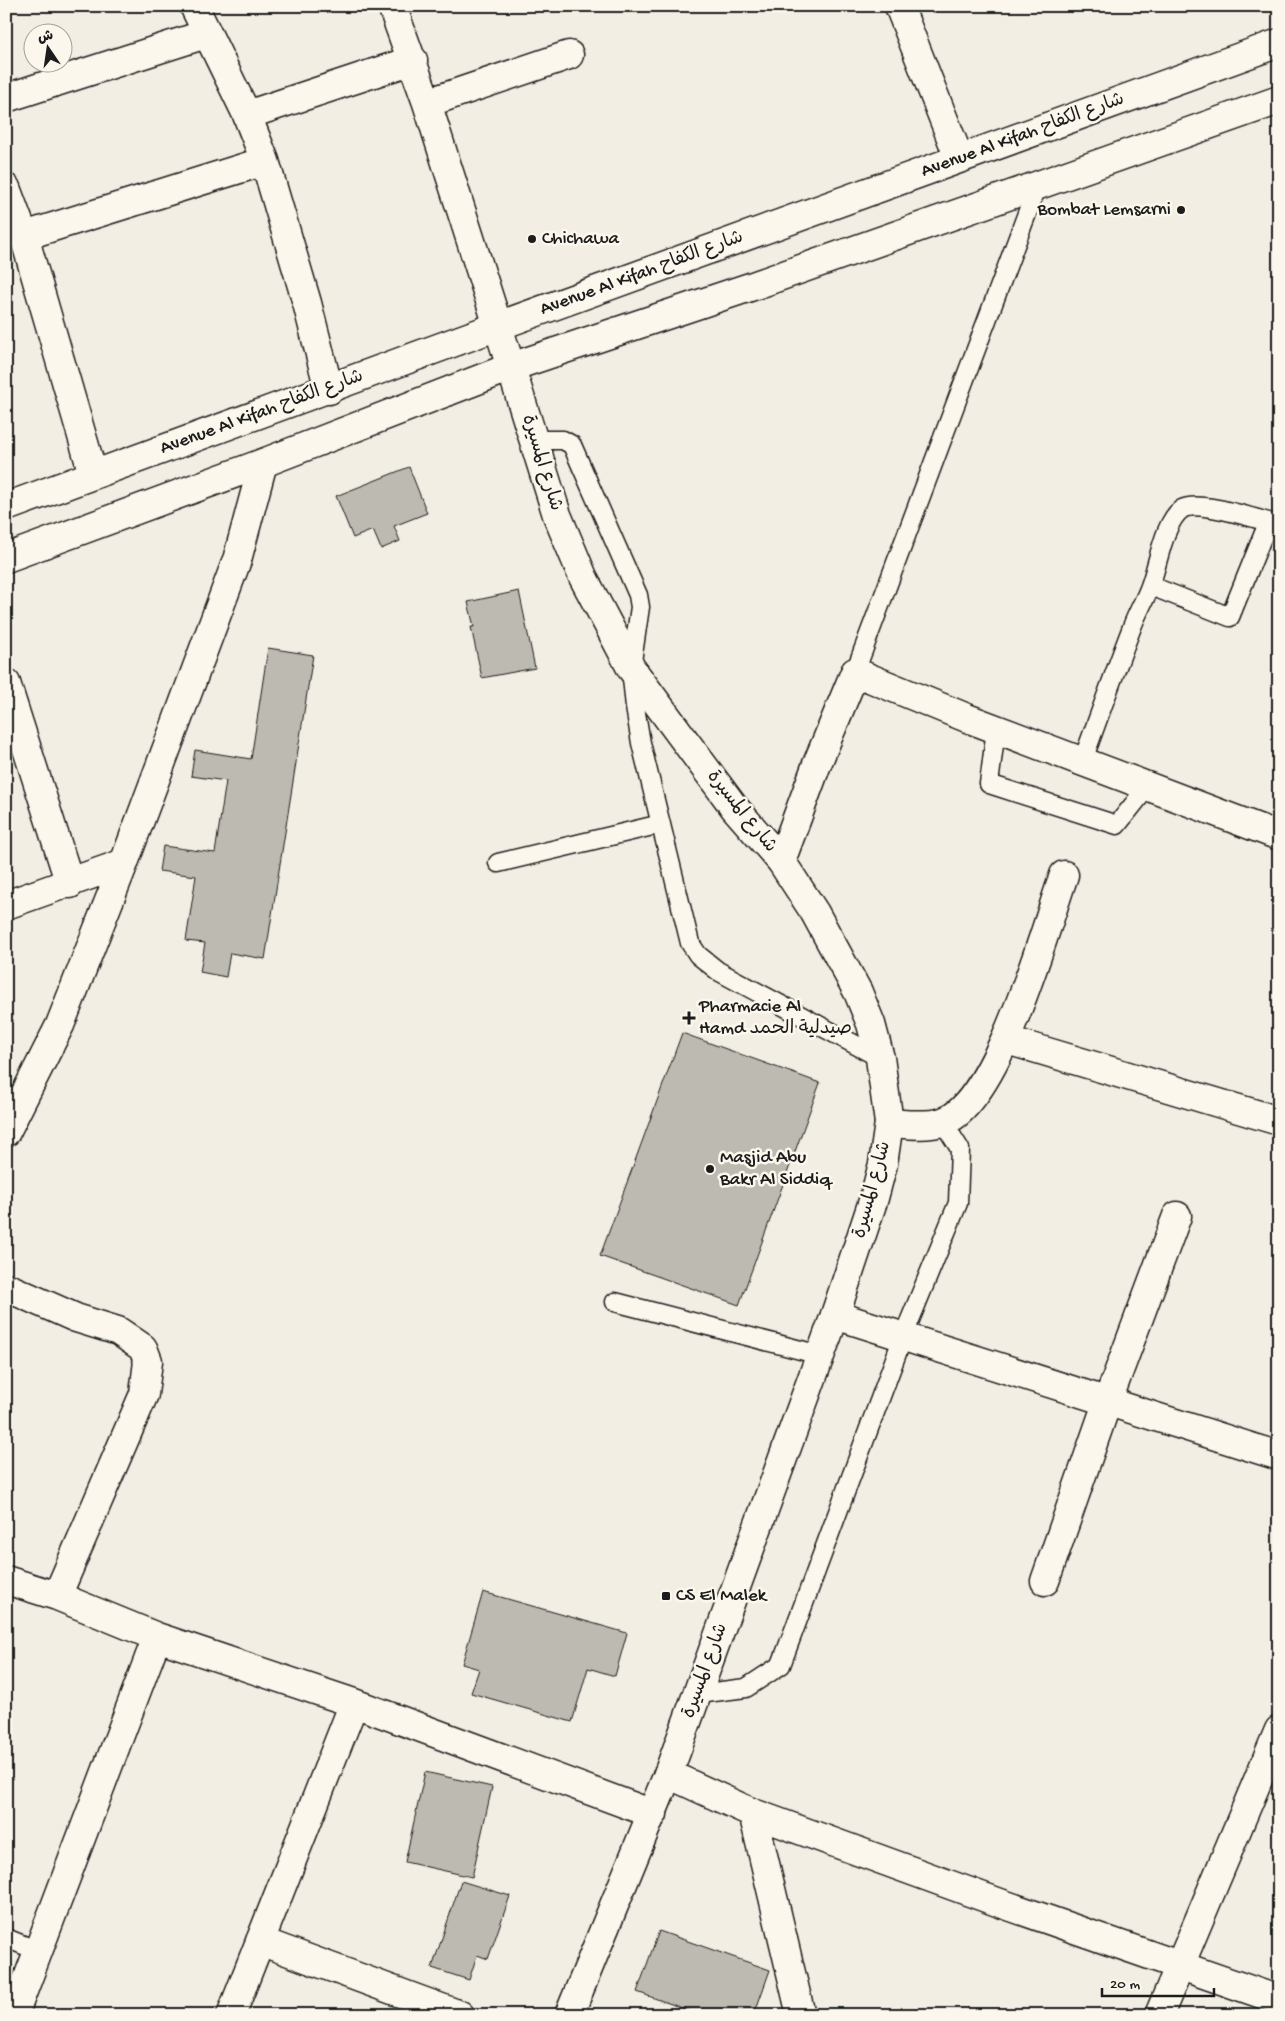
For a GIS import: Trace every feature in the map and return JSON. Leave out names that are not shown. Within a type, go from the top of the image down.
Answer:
[{"type":"street","points":[[194,6],[247,116],[265,161],[307,302],[328,390]]},
{"type":"street","name":"شارع المسيرة","points":[[392,6],[427,103],[535,440],[557,515],[583,577],[631,668],[734,807],[781,861],[815,913],[858,992],[871,1024],[880,1058],[889,1123],[883,1164],[874,1198],[835,1315],[653,1814],[569,2015]]},
{"type":"street","points":[[899,6],[959,158]]},
{"type":"street","points":[[6,98],[206,34]]},
{"type":"street","name":"Avenue Al Kifah شارع الكفاح","points":[[6,507],[498,326],[1279,43]]},
{"type":"street","points":[[427,103],[569,55]]},
{"type":"street","points":[[247,116],[413,60]]},
{"type":"street","points":[[6,558],[263,463],[511,367],[750,286],[1279,100]]},
{"type":"street","points":[[24,236],[265,161]]},
{"type":"street","points":[[6,188],[24,236],[93,474]]},
{"type":"street","points":[[6,1132],[60,1025],[124,863],[237,560],[263,463]]},
{"type":"street","points":[[781,861],[817,764],[855,672],[996,729],[1083,760],[1279,836]]},
{"type":"street","points":[[6,682],[70,884]]},
{"type":"street","points":[[6,905],[70,884],[124,863]]},
{"type":"street","points":[[889,1123],[943,1122],[966,1105],[989,1076],[1006,1040],[1064,875]]},
{"type":"street","points":[[1006,1040],[1279,1121]]},
{"type":"street","points":[[1045,1581],[1107,1403],[1177,1216]]},
{"type":"street","points":[[6,1286],[76,1318],[118,1331],[143,1348],[148,1361],[144,1394],[57,1596]]},
{"type":"street","points":[[835,1315],[1107,1403],[1279,1456]]},
{"type":"street","points":[[6,1580],[57,1596],[157,1637],[354,1703],[653,1814]]},
{"type":"street","points":[[14,2015],[157,1637]]},
{"type":"street","points":[[231,2015],[354,1703]]},
{"type":"street","points":[[1159,2015],[1279,1730]]},
{"type":"street","points":[[668,1774],[753,1812],[1000,1903],[1279,2000]]},
{"type":"street","points":[[753,1812],[801,2015]]},
{"type":"street","points":[[260,1941],[460,2015]]},
{"type":"lane","points":[[855,672],[1038,184]]},
{"type":"lane","points":[[535,440],[563,440],[575,449],[638,595],[640,607],[631,668],[641,744],[690,943],[698,956],[718,971],[880,1058]]},
{"type":"lane","points":[[1083,760],[1150,586],[1167,531],[1175,516],[1182,509],[1199,506],[1235,512],[1273,524],[1230,617],[1150,586]]},
{"type":"lane","points":[[996,729],[989,784],[1118,825],[1149,785]]},
{"type":"lane","points":[[498,863],[661,824]]},
{"type":"lane","points":[[698,1694],[746,1688],[781,1665],[903,1337],[958,1203],[960,1149],[943,1122]]},
{"type":"lane","points":[[615,1302],[820,1355]]},
{"type":"lane","points":[[6,1938],[38,1951]]},
{"type":"building","points":[[409,467],[427,513],[394,526],[400,541],[381,549],[373,530],[353,538],[336,496]]},
{"type":"building","points":[[519,591],[535,668],[482,678],[471,627],[474,627],[468,602]]},
{"type":"building","points":[[268,648],[313,655],[265,959],[230,953],[226,977],[200,972],[205,943],[186,941],[196,876],[159,871],[163,846],[215,853],[226,781],[191,776],[195,750],[251,759]]},
{"type":"building","name":"Masjid Abu Bakr Al Siddiq","points":[[682,1033],[820,1083],[739,1305],[600,1256]]},
{"type":"building","points":[[483,1592],[627,1633],[615,1676],[588,1668],[572,1722],[471,1693],[479,1669],[462,1664]]},
{"type":"building","points":[[425,1772],[492,1787],[472,1877],[405,1862]]},
{"type":"building","points":[[461,1881],[510,1896],[488,1959],[477,1955],[469,1980],[432,1968]]},
{"type":"building","points":[[659,1931],[770,1970],[754,2015],[702,2015],[637,1992]]},
{"type":"place","name":"Bombat Lemsarni","points":[[1181,210]]},
{"type":"place","name":"Chichawa","points":[[532,239]]},
{"type":"place","name":"Pharmacie Al Hamd صيدلية الحمد","points":[[689,1018]]},
{"type":"place","name":"Masjid Abu Bakr Al Siddiq","points":[[710,1169]]},
{"type":"place","name":"CS El Malek","points":[[666,1596]]}]
